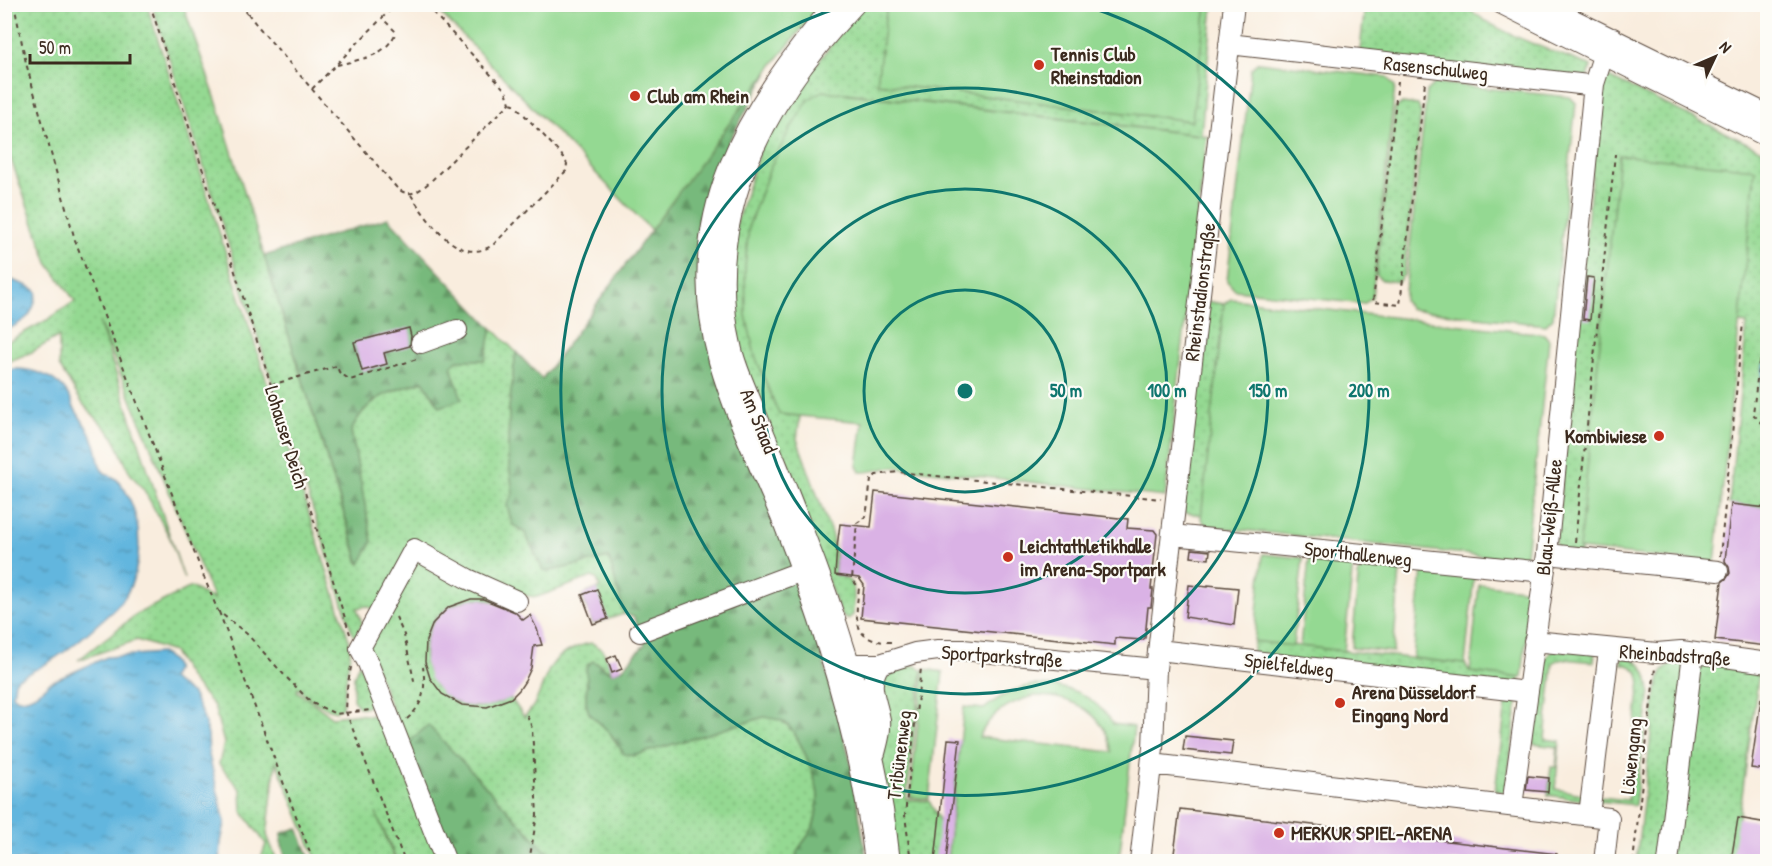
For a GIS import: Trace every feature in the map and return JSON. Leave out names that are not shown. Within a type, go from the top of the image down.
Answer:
[{"type":"street","name":"Am Staad","points":[[835,4],[785,68],[743,132],[727,168],[710,241],[709,310],[720,362],[802,570],[831,654],[864,790],[875,861]]},
{"type":"street","name":"Am Staad","points":[[855,4],[805,65],[780,100],[756,141],[733,201],[723,268],[726,321],[732,353],[803,530],[835,615],[850,664],[881,795],[890,861]]},
{"type":"street","name":"Rheinstadionstraße","points":[[1140,861],[1152,764],[1157,660],[1233,4]]},
{"type":"street","points":[[1502,4],[1767,137]]},
{"type":"street","points":[[1541,4],[1767,115]]},
{"type":"street","points":[[1594,84],[1603,56],[1613,38]]},
{"type":"street","name":"Rasenschulweg","points":[[1229,44],[1400,65],[1594,84]]},
{"type":"street","name":"Blau-Weiß-Allee","points":[[1512,806],[1546,563],[1594,84]]},
{"type":"street","points":[[423,349],[457,330]]},
{"type":"street","name":"Sporthallenweg","points":[[1172,535],[1546,563],[1573,556],[1718,571]]},
{"type":"street","points":[[446,861],[368,663],[360,648],[414,549],[468,579],[517,601]]},
{"type":"street","points":[[640,632],[802,570]]},
{"type":"street","name":"Rheinbadstraße","points":[[1534,641],[1608,650],[1657,653],[1681,651],[1767,663]]},
{"type":"street","name":"Sportparkstraße","points":[[850,664],[879,664],[915,653],[938,650],[1157,660]]},
{"type":"street","points":[[1589,815],[1608,650]]},
{"type":"street","points":[[1668,861],[1693,654]]},
{"type":"street","name":"Spielfeldweg","points":[[1157,660],[1527,693]]},
{"type":"street","points":[[873,759],[880,731],[872,684],[873,674],[879,664]]},
{"type":"street","points":[[1152,764],[1609,818],[1604,861]]},
{"type":"path","points":[[14,4],[26,63],[75,240],[314,861]]},
{"type":"path","name":"Lohauser Deich","points":[[150,4],[350,635],[360,648]]},
{"type":"path","points":[[240,4],[403,194],[411,195],[418,192],[430,182],[510,103]]},
{"type":"path","points":[[249,4],[249,15]]},
{"type":"path","points":[[312,89],[396,4]]},
{"type":"path","points":[[411,195],[427,220],[450,242],[472,251],[484,251],[494,244],[566,171],[567,164],[561,154],[514,104],[510,103],[506,91],[425,4]]},
{"type":"path","points":[[334,66],[380,53],[392,44],[396,33],[382,18]]},
{"type":"path","points":[[1400,65],[1373,302],[1400,305],[1426,67]]},
{"type":"path","points":[[1573,556],[1615,154]]},
{"type":"path","points":[[1718,571],[1743,323]]},
{"type":"path","points":[[271,385],[337,366],[339,372],[350,380],[423,349]]},
{"type":"path","points":[[1767,359],[1759,362],[1753,414],[1762,423],[1767,424]]},
{"type":"path","points":[[894,642],[884,642],[865,636],[857,623],[859,588],[852,579],[857,524],[866,517],[872,480],[876,475],[898,472],[1176,501]]},
{"type":"path","points":[[383,604],[392,612],[402,627],[415,685]]},
{"type":"path","points":[[218,611],[247,634],[312,703],[336,714],[361,712],[384,706]]},
{"type":"path","points":[[360,648],[350,669],[346,712],[405,861]]},
{"type":"path","name":"Tribünenweg","points":[[911,861],[907,836],[906,800],[922,671],[915,653]]},
{"type":"path","name":"Löwengang","points":[[1633,861],[1657,653]]},
{"type":"path","points":[[393,730],[416,711],[423,697],[426,686],[423,668]]},
{"type":"path","points":[[527,715],[532,729],[537,815],[529,861]]},
{"type":"green space","name":"Tennis Club Rheinstadion","points":[[887,4],[1206,5],[1192,121],[877,83]]},
{"type":"green space","points":[[1462,4],[1476,15],[1508,33],[1591,66],[1588,77],[1359,58],[1365,5]]},
{"type":"green space","points":[[4,5],[147,5],[349,640],[350,653],[342,708],[336,711],[330,709],[316,702],[298,688],[297,691],[332,717],[354,714],[380,716],[441,861],[397,861],[376,813],[395,861],[317,861],[276,761],[267,835],[277,861],[260,861],[266,844],[242,811],[241,790],[219,764],[224,743],[214,706],[191,680],[173,652],[137,640],[78,660],[137,614],[191,587],[214,600],[99,322],[184,579],[170,538],[144,490],[130,473],[113,436],[83,404],[59,366],[59,336],[32,352],[5,363],[5,343],[47,320],[75,301],[48,263],[5,143]]},
{"type":"green space","points":[[152,5],[183,5],[217,103],[359,563],[372,542],[351,431],[357,419],[364,410],[381,397],[424,381],[461,399],[451,367],[457,360],[485,360],[492,328],[516,352],[509,408],[508,456],[513,493],[512,524],[525,533],[543,570],[551,571],[609,558],[624,614],[593,624],[582,595],[600,588],[597,579],[592,577],[537,597],[521,595],[512,610],[487,600],[473,599],[460,602],[438,616],[427,636],[425,657],[431,677],[444,694],[462,705],[484,706],[510,697],[524,717],[536,700],[553,664],[572,650],[592,643],[603,650],[612,673],[598,663],[589,663],[587,666],[586,703],[589,713],[610,733],[617,745],[633,756],[764,717],[782,721],[794,734],[806,755],[818,796],[814,824],[798,850],[797,861],[564,861],[545,850],[428,726],[406,745],[368,648],[381,613],[367,606],[357,608],[362,623],[356,637],[353,635]]},
{"type":"green space","name":"Club am Rhein","points":[[433,5],[821,5],[773,64],[651,230]]},
{"type":"green space","points":[[862,5],[887,5],[878,83],[1191,121],[1206,5],[1213,5],[1201,135],[838,92],[779,414],[800,416],[797,439],[831,533],[835,551],[835,575],[843,577],[852,584],[853,615],[848,619],[841,615],[738,349],[729,246],[767,128]]},
{"type":"green space","points":[[1258,62],[1387,77],[1395,86],[1372,297],[1364,304],[1235,290],[1227,281],[1251,69]]},
{"type":"green space","points":[[773,64],[729,141],[716,178],[705,224],[850,759],[867,861],[797,861],[798,850],[814,824],[818,796],[806,755],[794,734],[782,721],[764,717],[633,756],[624,754],[610,733],[589,713],[586,703],[587,666],[593,661],[612,673],[622,669],[645,644],[634,617],[624,614],[609,558],[550,571],[543,570],[525,533],[512,524],[507,505],[513,493],[508,456],[509,408],[516,352],[542,379],[651,230],[630,200]]},
{"type":"green space","points":[[1602,74],[1766,152],[1764,155],[1767,157],[1768,363],[1765,363],[1760,412],[1767,413],[1767,508],[1729,504],[1747,324],[1739,323],[1755,169],[1579,554],[1555,548]]},
{"type":"green space","points":[[1436,83],[1570,97],[1576,103],[1553,318],[1546,325],[1410,309],[1404,301],[1427,91]]},
{"type":"green space","points":[[823,91],[1207,136],[1165,497],[894,467],[860,472],[857,466],[863,422],[779,414],[755,356],[746,315],[745,267],[749,225],[770,168],[789,131],[809,99]]},
{"type":"green space","points":[[1402,103],[1418,105],[1421,112],[1404,275],[1398,282],[1382,280],[1376,275],[1395,109]]},
{"type":"green space","name":"Kombiwiese","points":[[1619,155],[1755,169],[1715,563],[1579,549]]},
{"type":"green space","points":[[388,218],[492,328],[485,360],[457,360],[451,367],[462,399],[440,407],[423,381],[380,397],[357,419],[351,431],[372,542],[360,564],[264,256]]},
{"type":"green space","points":[[1231,299],[1544,334],[1549,340],[1526,555],[1519,560],[1206,526],[1201,519],[1224,304]]},
{"type":"green space","points":[[1205,301],[1224,304],[1202,515],[1183,513]]},
{"type":"green space","points":[[1263,554],[1303,558],[1293,646],[1254,641]]},
{"type":"green space","points":[[1309,559],[1353,563],[1344,651],[1300,646]]},
{"type":"green space","points":[[1359,567],[1400,571],[1393,652],[1352,648]]},
{"type":"green space","points":[[1422,571],[1474,576],[1465,664],[1413,658]]},
{"type":"green space","points":[[1479,584],[1531,590],[1522,678],[1470,672]]},
{"type":"green space","points":[[1254,641],[1465,664],[1470,672],[1520,678],[1519,689],[1252,657]]},
{"type":"green space","points":[[1554,650],[1595,651],[1594,662],[1564,659],[1553,664],[1545,739],[1560,741],[1555,789],[1583,794],[1582,800],[1548,795],[1551,767],[1556,767],[1558,747],[1533,744],[1544,661]]},
{"type":"green space","points":[[1622,655],[1635,660],[1643,667],[1650,691],[1635,805],[1599,801],[1600,797],[1628,800],[1640,680],[1634,669],[1622,664]]},
{"type":"green space","points":[[1677,659],[1756,668],[1759,672],[1733,861],[1636,862],[1656,691],[1662,672]]},
{"type":"green space","points":[[359,663],[375,701],[365,708],[359,707],[353,700],[354,676]]},
{"type":"green space","points":[[897,665],[916,666],[922,671],[906,799],[929,801],[940,822],[937,861],[895,861],[880,774],[880,683]]},
{"type":"green space","points":[[924,669],[943,672],[929,799],[910,797]]},
{"type":"green space","points":[[1033,685],[1046,685],[1079,693],[1097,705],[1113,724],[1134,727],[1119,861],[947,861],[964,707],[984,709],[1007,694]],"holes":[[[1035,696],[1062,699],[1085,709],[1102,726],[1112,752],[979,737],[995,715],[1009,705]]]},
{"type":"green space","points":[[1507,696],[1518,697],[1506,792],[1495,791]]},
{"type":"green space","points":[[428,725],[545,850],[564,861],[453,861],[406,745]]},
{"type":"green space","points":[[298,828],[311,861],[286,861],[281,841],[282,833]]},
{"type":"water","points":[[5,277],[37,292],[31,313],[5,331]]},
{"type":"water","points":[[1767,363],[1767,413],[1758,410],[1763,364]]},
{"type":"water","points":[[14,369],[38,372],[52,379],[65,390],[93,439],[102,470],[118,481],[128,495],[137,522],[139,547],[135,573],[121,602],[62,654],[18,678],[13,695],[18,699],[31,696],[49,683],[107,657],[161,653],[169,658],[175,668],[171,679],[192,694],[203,716],[208,735],[209,755],[225,823],[220,861],[5,861],[4,373]]},
{"type":"building","points":[[1587,277],[1594,278],[1590,320],[1583,319]]},
{"type":"building","points":[[409,328],[410,346],[384,353],[387,364],[362,371],[354,342]]},
{"type":"building","name":"Leichtathletikhalle im Arena-Sportpark","points":[[875,492],[1128,519],[1127,528],[1154,530],[1157,534],[1151,589],[1153,589],[1151,607],[1148,607],[1145,638],[1142,640],[1115,638],[1115,645],[861,618],[864,585],[859,578],[835,575],[837,547],[840,524],[871,527]]},
{"type":"building","points":[[1731,504],[1767,508],[1767,646],[1715,640],[1722,582],[1730,573],[1725,561]]},
{"type":"building","points":[[1192,549],[1210,551],[1209,559],[1191,557]]},
{"type":"building","points":[[1189,585],[1238,588],[1234,625],[1185,617]]},
{"type":"building","points":[[597,589],[608,619],[593,624],[582,595]]},
{"type":"building","points":[[471,599],[483,599],[515,612],[523,620],[530,615],[542,645],[534,646],[531,668],[519,690],[511,698],[487,707],[462,705],[442,694],[430,678],[425,662],[426,641],[433,623],[449,607]]},
{"type":"building","points":[[616,655],[622,669],[612,673],[607,659]]},
{"type":"building","points":[[1761,699],[1767,699],[1767,770],[1751,768]]},
{"type":"building","points":[[1185,736],[1233,741],[1231,755],[1183,750]]},
{"type":"building","points":[[948,739],[960,740],[946,861],[935,861]]},
{"type":"building","points":[[1528,776],[1549,778],[1548,792],[1526,790]]},
{"type":"building","name":"MERKUR SPIEL-ARENA","points":[[1180,809],[1557,854],[1557,861],[1173,861]]},
{"type":"building","points":[[1738,818],[1767,823],[1767,861],[1731,861]]},
{"type":"place","name":"Tennis Club Rheinstadion","points":[[1039,65]]},
{"type":"place","name":"Club am Rhein","points":[[635,96]]},
{"type":"place","name":"Kombiwiese","points":[[1659,436]]},
{"type":"place","name":"Leichtathletikhalle im Arena-Sportpark","points":[[1008,557]]},
{"type":"place","name":"Arena Düsseldorf Eingang Nord","points":[[1340,703]]},
{"type":"place","name":"MERKUR SPIEL-ARENA","points":[[1279,833]]}]
